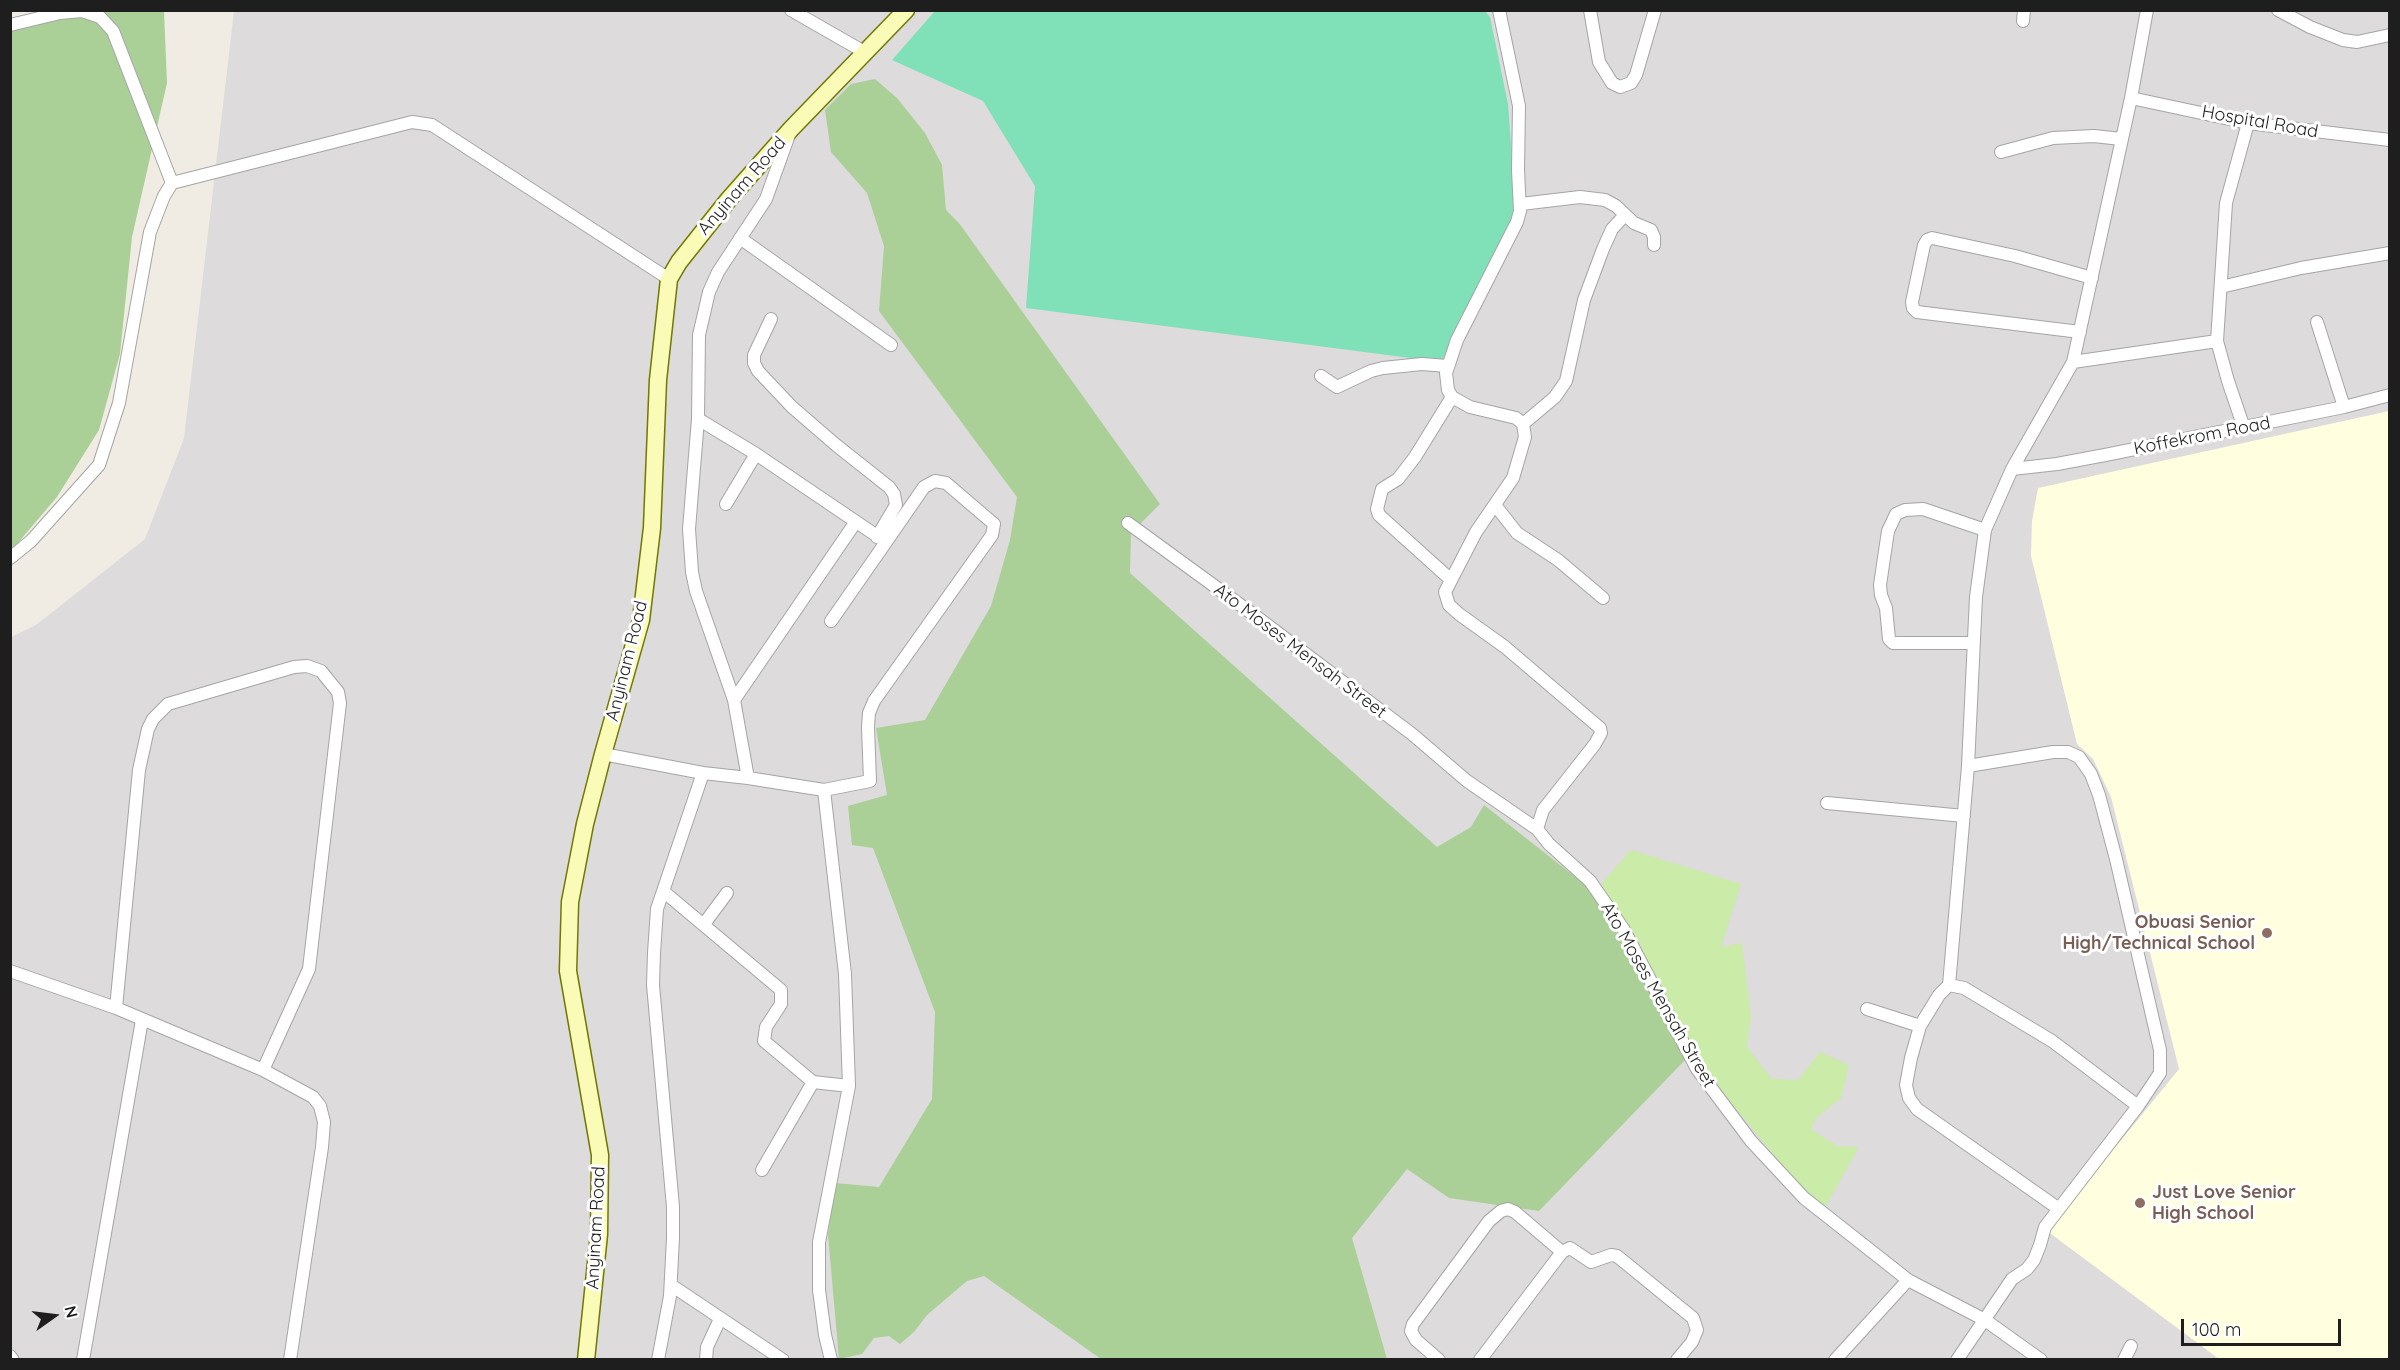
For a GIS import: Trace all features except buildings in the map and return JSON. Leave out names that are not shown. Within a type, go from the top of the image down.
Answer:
[{"type":"street","points":[[791,10],[866,53]]},
{"type":"street","name":"Anyinam Road","points":[[586,1359],[599,1234],[600,1155],[568,971],[570,902],[585,824],[641,620],[652,528],[658,380],[669,279],[679,262],[710,222],[791,129],[906,10]]},
{"type":"street","points":[[1590,10],[1599,62],[1612,83],[1620,87],[1631,83],[1636,75],[1655,10]]},
{"type":"street","points":[[2059,1209],[1917,1109],[1909,1098],[1906,1085],[1920,1026],[1949,985],[1968,766],[1976,597],[1985,530],[2012,469],[2073,362],[2131,98],[2147,10]]},
{"type":"street","points":[[2278,10],[2310,27],[2343,40],[2357,42],[2390,35]]},
{"type":"street","points":[[10,25],[60,13],[82,11],[100,17],[113,31],[172,183]]},
{"type":"street","points":[[1500,11],[1519,106],[1518,170],[1521,204],[1517,222],[1457,340],[1447,366],[1448,390],[1452,397],[1470,406],[1509,414],[1523,424],[1525,437],[1513,478],[1476,532],[1445,592],[1449,605],[1505,647],[1600,728],[1601,733],[1595,744],[1543,810],[1537,829]]},
{"type":"street","name":"Hospital Road","points":[[2131,98],[2248,123],[2389,143]]},
{"type":"street","points":[[10,558],[31,542],[99,465],[119,403],[150,232],[164,196],[172,183],[412,122],[432,125],[669,279]]},
{"type":"street","points":[[2244,428],[2217,341],[2226,202],[2248,123]]},
{"type":"street","points":[[748,778],[734,700],[696,591],[692,572],[689,529],[698,419],[699,335],[709,292],[718,272],[771,187],[791,129]]},
{"type":"street","points":[[2001,152],[2053,138],[2094,136],[2121,139]]},
{"type":"street","points":[[1521,204],[1594,197],[1609,202],[1634,223],[1651,230],[1654,245]]},
{"type":"street","points":[[1523,424],[1555,397],[1566,381],[1584,300],[1612,229],[1625,215]]},
{"type":"street","points":[[740,238],[891,345]]},
{"type":"street","points":[[2080,332],[1917,312],[1912,302],[1926,242],[1932,238],[2015,256],[2091,278]]},
{"type":"street","points":[[2222,287],[2301,268],[2390,253]]},
{"type":"street","points":[[771,319],[753,355],[754,363],[758,371],[792,407],[836,446],[890,487],[896,505],[881,540]]},
{"type":"street","points":[[2317,322],[2344,407]]},
{"type":"street","points":[[2073,362],[2217,341]]},
{"type":"street","points":[[1321,376],[1337,387],[1371,370],[1422,364],[1447,366]]},
{"type":"street","name":"Koffekrom Road","points":[[2012,469],[2057,465],[2344,407],[2390,395]]},
{"type":"street","points":[[1450,579],[1379,514],[1377,508],[1383,489],[1398,479],[1415,457],[1452,397]]},
{"type":"street","points":[[698,419],[756,454],[881,540]]},
{"type":"street","points":[[726,504],[756,454]]},
{"type":"street","points":[[603,754],[703,773],[824,790],[870,781],[868,713],[874,701],[992,535],[994,528],[991,519],[946,483],[935,481],[924,487],[881,540],[831,621]]},
{"type":"street","points":[[1495,505],[1517,533],[1558,560],[1603,598]]},
{"type":"street","points":[[1974,643],[1893,643],[1889,639],[1887,608],[1881,595],[1880,585],[1888,531],[1896,514],[1905,510],[1923,509],[1985,530]]},
{"type":"street","points":[[734,700],[855,523]]},
{"type":"street","name":"Ato Moses Mensah Street","points":[[1128,523],[1412,734],[1467,781],[1537,829],[1549,844],[1590,881],[1624,930],[1697,1069],[1751,1142],[1804,1198],[1908,1280],[1985,1320],[2041,1359]]},
{"type":"street","points":[[116,1008],[139,770],[148,729],[153,719],[168,704],[294,667],[307,666],[321,670],[338,692],[340,703],[309,969],[263,1070]]},
{"type":"street","points":[[1957,1359],[2012,1279],[2034,1260],[2045,1227],[2138,1106],[2160,1073],[2160,1050],[2116,859],[2091,774],[2079,758],[2068,752],[2053,752],[1968,766]]},
{"type":"street","points":[[658,1359],[671,1285],[673,1207],[653,985],[657,909],[703,773]]},
{"type":"street","points":[[824,790],[845,974],[849,1086],[819,1242],[819,1290],[831,1359]]},
{"type":"street","points":[[1827,803],[1964,816]]},
{"type":"street","points":[[663,891],[781,990],[781,1004],[766,1027],[764,1041],[813,1082],[849,1086]]},
{"type":"street","points":[[704,924],[727,893]]},
{"type":"street","points":[[10,971],[116,1008],[263,1070],[313,1097],[320,1106],[324,1122],[290,1359]]},
{"type":"street","points":[[1949,985],[1964,988],[2052,1041],[2138,1106]]},
{"type":"street","points":[[1867,1009],[1920,1026]]},
{"type":"street","points":[[83,1359],[142,1020]]},
{"type":"street","points":[[762,1170],[813,1082]]},
{"type":"street","points":[[1432,1357],[1416,1340],[1411,1331],[1413,1324],[1489,1221],[1501,1210],[1508,1209],[1515,1212],[1562,1252]]},
{"type":"street","points":[[1480,1359],[1565,1249],[1574,1249],[1591,1262],[1611,1255],[1617,1256],[1693,1318],[1697,1330],[1695,1336],[1677,1359]]},
{"type":"street","points":[[1835,1359],[1908,1280]]},
{"type":"street","points":[[671,1285],[783,1359]]},
{"type":"street","points":[[706,1359],[707,1347],[720,1319]]},
{"type":"street","points":[[2124,1359],[2132,1346]]},
{"type":"shaded area","points":[[234,11],[2389,11],[2389,1359],[11,1360],[11,637],[36,625],[145,539],[184,438]]},
{"type":"shaded area","name":"Obuasi Senior High/Technical School","points":[[2389,411],[2389,1359],[2219,1359],[2047,1231],[2179,1069],[2111,797],[2093,759],[2077,744],[2031,556],[2032,521],[2038,488]]},
{"type":"green space","points":[[91,11],[164,11],[167,83],[132,237],[120,354],[99,430],[57,497],[11,551],[10,29]]},
{"type":"green space","points":[[935,11],[1485,11],[1490,17],[1508,104],[1516,214],[1441,362],[1026,308],[1035,186],[983,101],[892,60]]},
{"type":"green space","points":[[875,79],[897,98],[925,133],[942,165],[946,210],[959,223],[1160,504],[1131,533],[1130,573],[1437,847],[1471,827],[1484,805],[1588,887],[1632,958],[1686,1059],[1539,1211],[1449,1198],[1407,1169],[1352,1238],[1387,1359],[1101,1359],[984,1276],[967,1281],[927,1315],[914,1332],[900,1344],[889,1336],[874,1338],[862,1354],[839,1359],[828,1235],[835,1183],[879,1187],[932,1099],[935,1012],[873,848],[852,845],[848,806],[887,795],[876,728],[925,720],[991,606],[1010,540],[1017,497],[879,311],[884,246],[867,193],[831,152],[825,110],[851,84]]},
{"type":"green space","points":[[1631,850],[1741,884],[1721,947],[1742,943],[1751,1017],[1747,1047],[1772,1079],[1798,1080],[1820,1052],[1849,1065],[1841,1098],[1816,1118],[1811,1129],[1837,1146],[1859,1147],[1822,1213],[1703,1069],[1601,884]]},
{"type":"place","name":"Obuasi Senior High/Technical School","points":[[2267,933]]},
{"type":"place","name":"Just Love Senior High School","points":[[2140,1203]]}]
